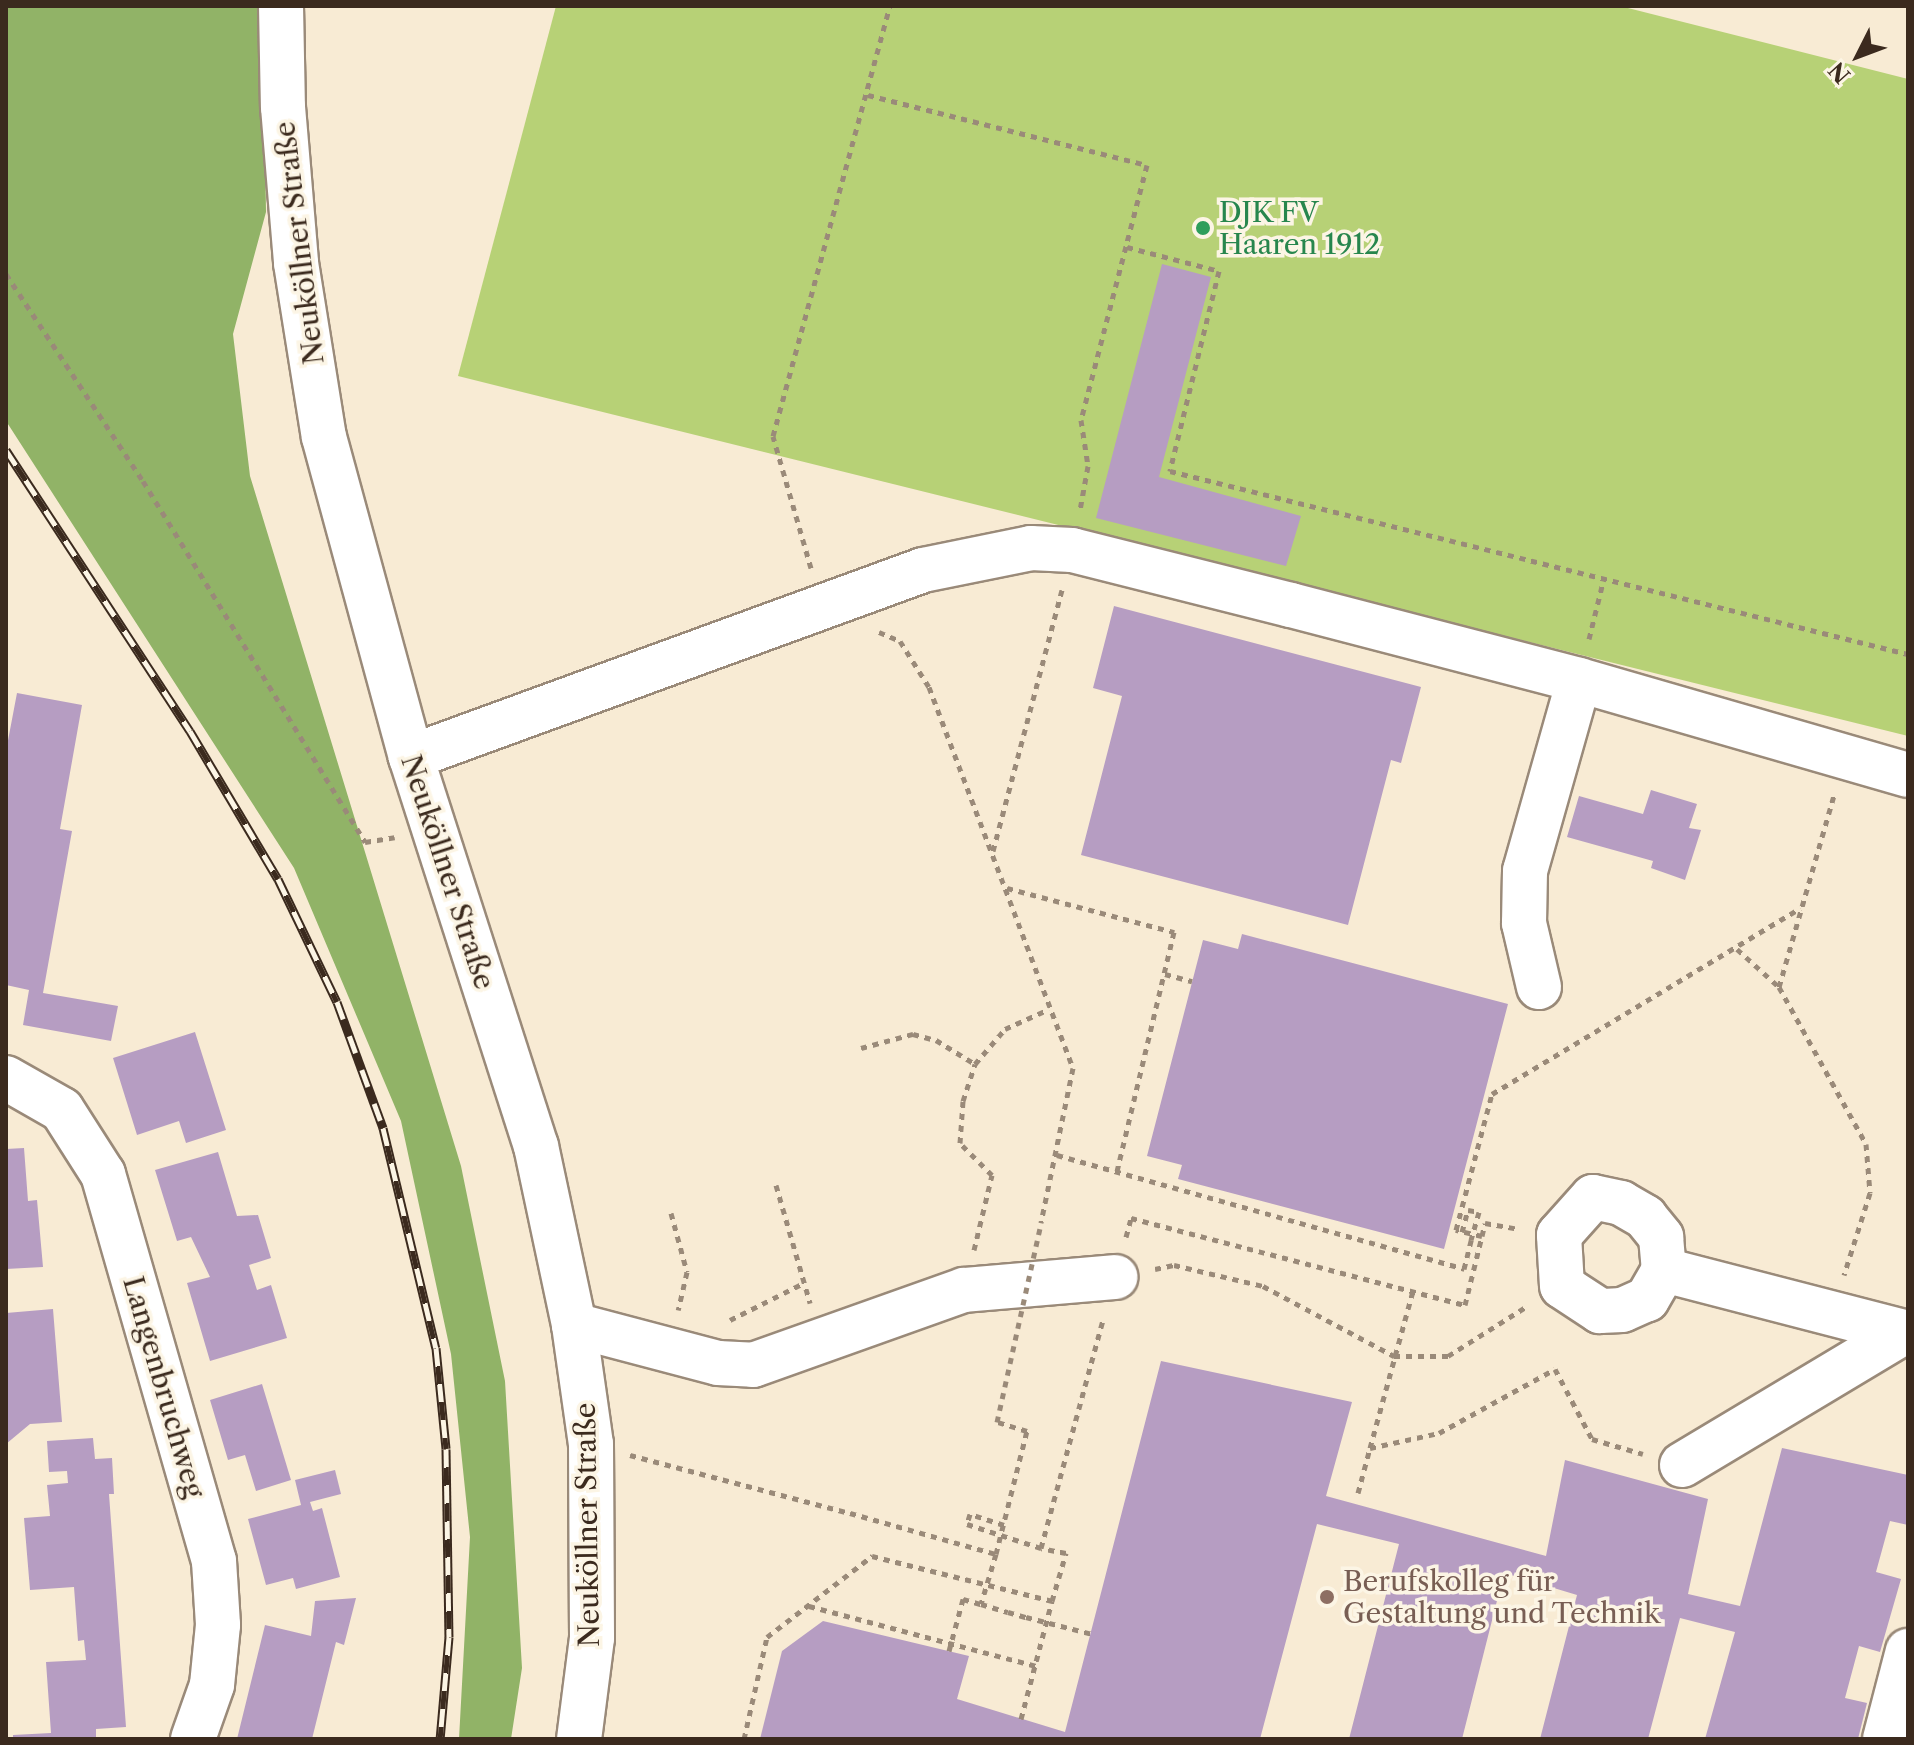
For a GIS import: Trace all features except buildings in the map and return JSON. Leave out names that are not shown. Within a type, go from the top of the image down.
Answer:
[{"type":"street","name":"Neuköllner Straße","points":[[281,6],[283,107],[296,263],[324,437],[411,757],[536,1146],[574,1325],[591,1444],[592,1638],[579,1739]]},
{"type":"street","points":[[411,757],[824,607],[981,555],[1072,550],[1579,680],[1908,775]]},
{"type":"street","points":[[1539,987],[1524,923],[1525,871],[1579,680]]},
{"type":"street","name":"Langenbruchweg","points":[[6,1078],[62,1110],[103,1174],[214,1561],[218,1625],[212,1685],[193,1739]]},
{"type":"street","points":[[1593,1197],[1621,1203],[1645,1217],[1661,1237],[1664,1270],[1647,1299],[1622,1310],[1600,1311],[1562,1286],[1559,1235],[1593,1197]]},
{"type":"street","points":[[1664,1270],[1832,1311],[1906,1333]]},
{"type":"street","points":[[574,1325],[718,1363],[753,1365],[964,1290],[1115,1277]]},
{"type":"street","points":[[1682,1465],[1906,1333]]},
{"type":"street","points":[[1885,1739],[1908,1651]]},
{"type":"path","points":[[890,6],[773,436],[824,607],[900,641],[929,687],[1073,1068],[1057,1155],[997,1422],[1027,1431],[981,1604]]},
{"type":"path","points":[[868,95],[1147,165],[1081,420],[1088,466],[1072,550],[992,852]]},
{"type":"path","points":[[1127,247],[1219,271],[1170,471],[1908,654]]},
{"type":"path","points":[[6,274],[143,481],[365,842],[435,830]]},
{"type":"path","points":[[1579,680],[1604,578]]},
{"type":"path","points":[[1779,987],[1846,756]]},
{"type":"path","points":[[1006,887],[1174,932],[1117,1172]]},
{"type":"path","points":[[1041,1548],[1131,1218],[1465,1305],[1482,1236],[1456,1230],[1492,1094],[1737,949],[1800,908]]},
{"type":"path","points":[[1737,949],[1779,987],[1866,1144],[1870,1193],[1832,1311]]},
{"type":"path","points":[[1165,974],[1192,981]]},
{"type":"path","points":[[964,1290],[992,1175],[960,1143],[963,1101],[975,1064],[1005,1029],[1049,1009]]},
{"type":"path","points":[[861,1048],[913,1034],[936,1040],[975,1064]]},
{"type":"path","points":[[1057,1155],[1464,1269],[1479,1212],[1468,1210],[1462,1232]]},
{"type":"path","points":[[776,1185],[807,1295]]},
{"type":"path","points":[[669,1350],[687,1272],[671,1213]]},
{"type":"path","points":[[1115,1277],[1174,1265],[1263,1286],[1394,1356],[1448,1356],[1562,1286]]},
{"type":"path","points":[[669,1350],[804,1283]]},
{"type":"path","points":[[1358,1493],[1413,1290]]},
{"type":"path","points":[[1370,1448],[1439,1433],[1555,1369],[1592,1439],[1682,1465]]},
{"type":"path","points":[[591,1444],[996,1554]]},
{"type":"path","points":[[1004,1525],[970,1514],[967,1524],[1066,1553],[1021,1719]]},
{"type":"path","points":[[744,1739],[767,1637],[872,1556],[1052,1601]]},
{"type":"path","points":[[949,1651],[963,1599],[1092,1634]]},
{"type":"path","points":[[808,1606],[1036,1666]]},
{"type":"green space","points":[[6,6],[263,6],[266,212],[233,334],[250,476],[461,1166],[505,1381],[522,1668],[511,1739],[459,1739],[470,1537],[451,1354],[401,1121],[294,868],[6,421]]},
{"type":"green space","name":"DJK FV Haaren 1912","points":[[556,6],[1620,6],[1908,79],[1908,736],[458,376]]},
{"type":"railway","points":[[6,450],[190,731],[278,879],[337,1002],[383,1128],[436,1348],[446,1449],[449,1637],[440,1739]]},
{"type":"place","name":"DJK FV Haaren 1912","points":[[1203,228]]},
{"type":"place","name":"Berufskolleg für Gestaltung und Technik","points":[[1327,1597]]}]
